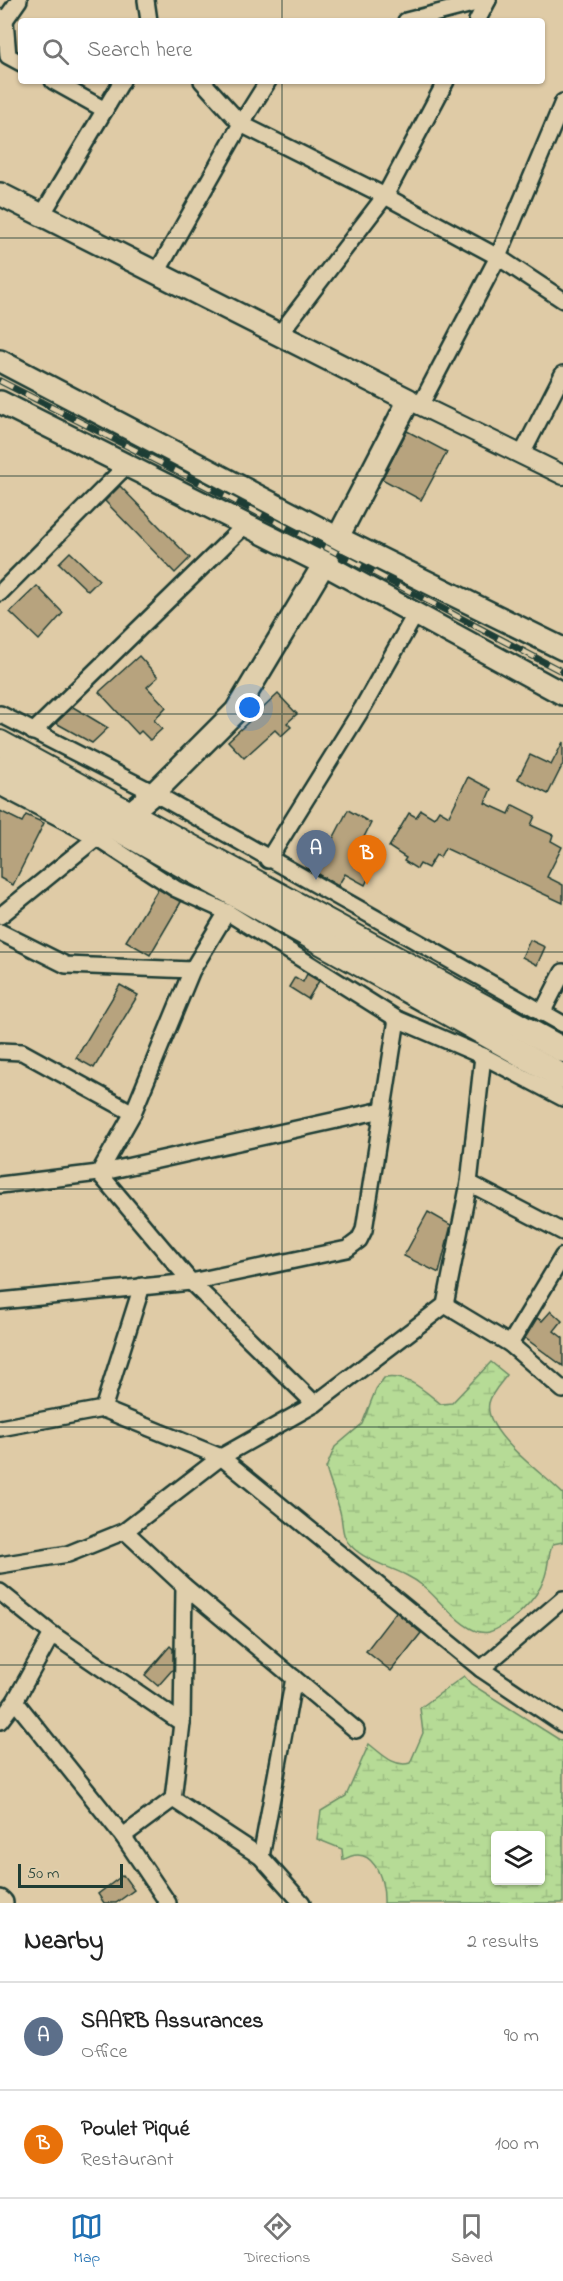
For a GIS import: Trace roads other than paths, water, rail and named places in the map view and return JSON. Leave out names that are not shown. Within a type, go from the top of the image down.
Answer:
[{"type":"highway","points":[[0,743],[113,826],[563,1077]]},
{"type":"highway","points":[[0,768],[563,1050]]},
{"type":"main road","points":[[0,194],[278,336],[415,402],[324,564],[236,711],[154,793],[113,826]]},
{"type":"main road","points":[[0,361],[338,538],[563,649]]},
{"type":"main road","points":[[0,402],[125,467],[324,564],[563,694]]},
{"type":"street","points":[[18,61],[8,56],[2,18],[19,0]]},
{"type":"street","points":[[146,0],[149,18]]},
{"type":"street","points":[[418,18],[488,0]]},
{"type":"street","points":[[479,18],[488,0]]},
{"type":"street","points":[[58,84],[105,110]]},
{"type":"street","points":[[42,215],[120,84]]},
{"type":"street","points":[[205,84],[241,124],[385,196],[498,257],[563,300]]},
{"type":"street","points":[[156,274],[266,84]]},
{"type":"street","points":[[278,336],[385,196],[444,84]]},
{"type":"street","points":[[563,102],[498,257],[415,402],[563,475]]},
{"type":"street","points":[[522,454],[563,374]]},
{"type":"street","points":[[0,593],[125,467]]},
{"type":"street","points":[[33,732],[246,524]]},
{"type":"street","points":[[268,860],[363,707],[416,613]]},
{"type":"street","points":[[0,714],[154,793],[268,860],[563,1024]]},
{"type":"street","points":[[0,787],[113,826],[176,889],[227,912],[397,1019],[483,1056],[563,1098]]},
{"type":"street","points":[[0,916],[113,826]]},
{"type":"street","points":[[99,1173],[133,1113],[192,970],[227,912]]},
{"type":"street","points":[[0,932],[66,965],[192,970]]},
{"type":"street","points":[[542,1013],[563,972]]},
{"type":"street","points":[[0,1301],[191,1282],[346,1248],[359,1240],[364,1230],[397,1019]]},
{"type":"street","points":[[0,1051],[22,1052],[133,1113]]},
{"type":"street","points":[[0,1565],[68,1554],[125,1531],[221,1457],[315,1404],[445,1305],[469,1183],[483,1056]]},
{"type":"street","points":[[0,1185],[99,1173],[382,1110]]},
{"type":"street","points":[[99,1173],[191,1282],[315,1404]]},
{"type":"street","points":[[469,1183],[563,1232]]},
{"type":"street","points":[[510,1344],[563,1256]]},
{"type":"street","points":[[103,1408],[142,1286]]},
{"type":"street","points":[[445,1305],[510,1344],[563,1390]]},
{"type":"street","points":[[0,1428],[103,1408],[221,1457],[481,1669],[563,1724]]},
{"type":"street","points":[[125,1531],[184,1586],[356,1730]]},
{"type":"street","points":[[123,1836],[173,1799],[182,1723],[184,1586]]},
{"type":"street","points":[[0,1592],[52,1634],[182,1723]]},
{"type":"street","points":[[481,1669],[563,1599]]},
{"type":"street","points":[[0,1721],[15,1701],[52,1634]]},
{"type":"street","points":[[261,1857],[294,1678]]},
{"type":"street","points":[[15,1701],[123,1836],[168,1903]]},
{"type":"street","points":[[173,1799],[261,1857],[302,1903]]},
{"type":"railway","points":[[0,381],[331,550],[563,672]]},
{"type":"place","name":"SAARB Assurances","points":[[316,880]]},
{"type":"place","name":"Poulet Piqué","points":[[367,885]]}]
